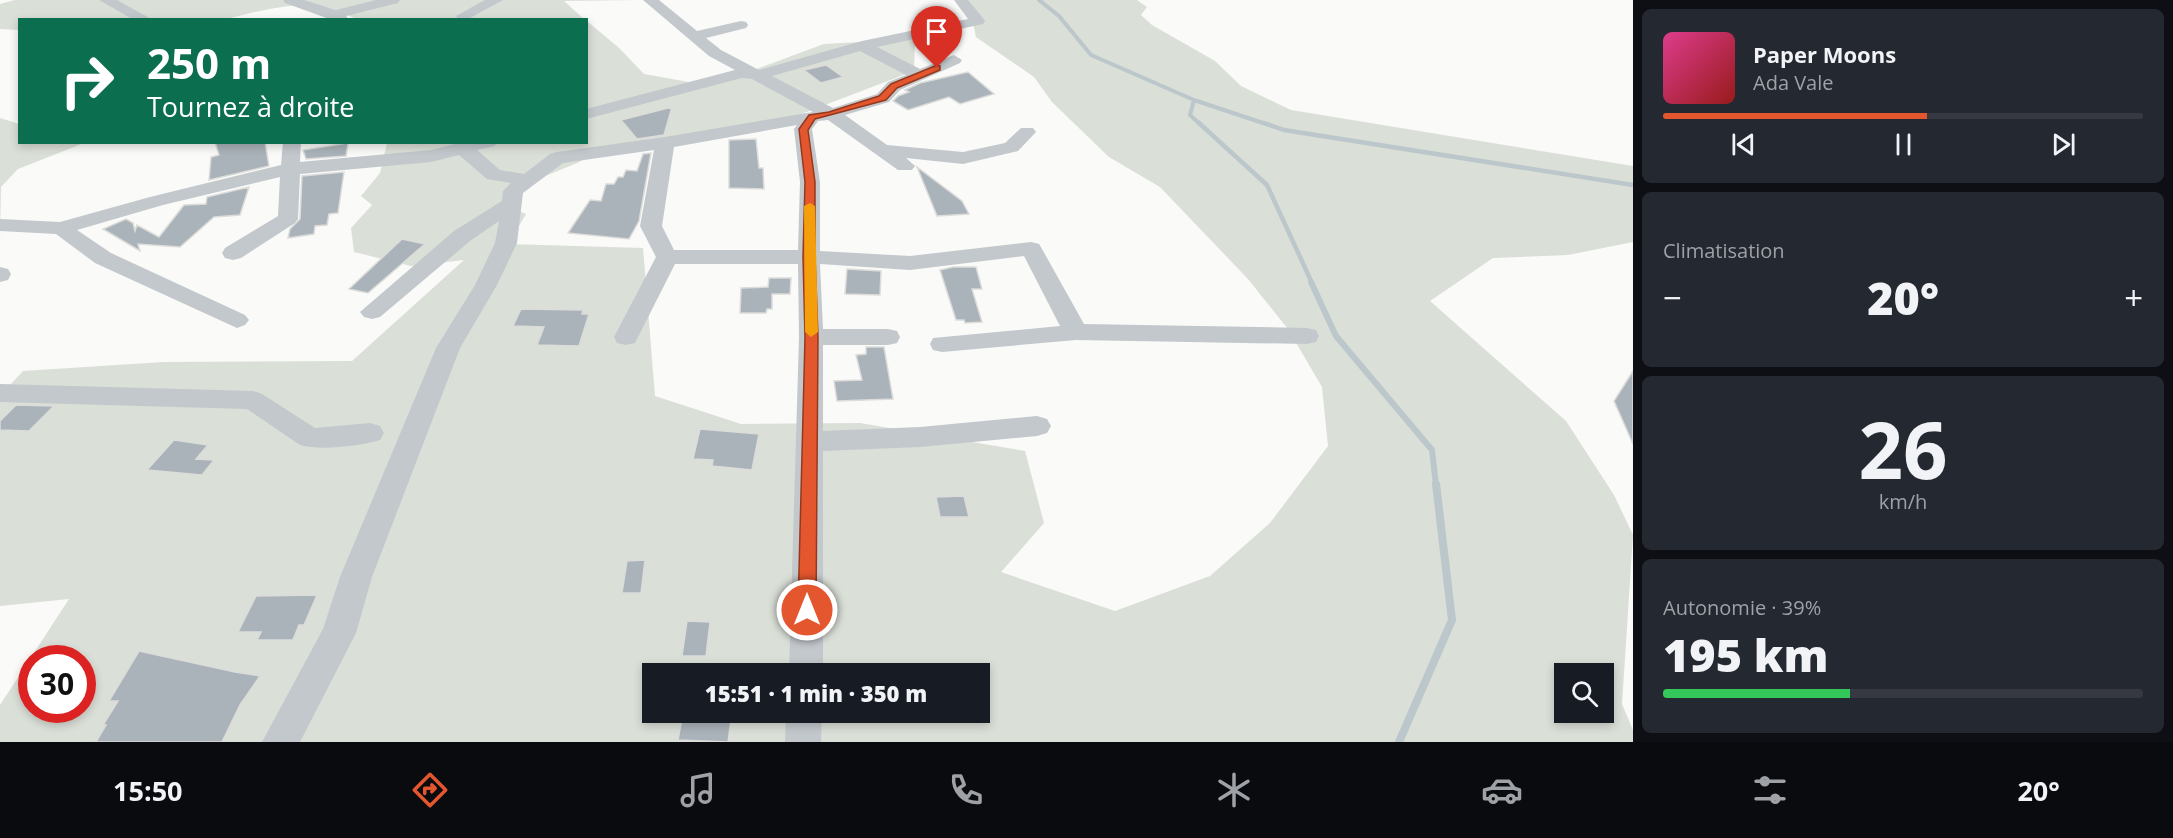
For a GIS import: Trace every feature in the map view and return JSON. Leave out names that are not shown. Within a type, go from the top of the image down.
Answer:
[{"type":"street","points":[[106,0],[142,18]]},
{"type":"street","points":[[290,0],[339,17],[393,0]]},
{"type":"street","points":[[464,18],[496,0]]},
{"type":"street","points":[[650,0],[715,53],[758,75],[905,166]]},
{"type":"street","points":[[588,113],[742,73],[758,75],[862,46],[978,21],[961,0]]},
{"type":"street","points":[[695,36],[741,25]]},
{"type":"street","points":[[862,46],[919,75]]},
{"type":"street","points":[[372,312],[557,158],[665,144],[821,116],[883,98],[894,86],[954,60]]},
{"type":"street","points":[[806,663],[811,337],[810,182],[803,129],[821,116]]},
{"type":"street","points":[[882,150],[963,158],[1011,147],[1027,132]]},
{"type":"street","points":[[233,253],[288,219],[292,144]]},
{"type":"street","points":[[0,225],[61,228],[157,201],[289,169],[431,156],[479,144]]},
{"type":"street","points":[[665,144],[651,226],[667,256]]},
{"type":"street","points":[[462,148],[494,175],[519,191]]},
{"type":"street","points":[[280,742],[339,633],[356,577],[448,348],[486,285],[506,243],[519,191]]},
{"type":"street","points":[[61,228],[102,258],[237,320]]},
{"type":"street","points":[[667,256],[809,257],[910,263],[1031,249],[1076,332]]},
{"type":"street","points":[[626,337],[667,256]]},
{"type":"street","points":[[942,344],[1076,332],[1306,336]]},
{"type":"street","points":[[811,337],[888,337]]},
{"type":"street","points":[[0,393],[254,400],[310,438],[370,433]]},
{"type":"street","points":[[809,442],[920,437],[1037,426]]},
{"type":"street","points":[[803,742],[804,723]]},
{"type":"shaded area","points":[[15,0],[638,0],[564,1],[583,18],[355,18],[330,8],[303,5],[276,8],[231,18],[18,18],[18,30],[0,29],[0,4]]},
{"type":"shaded area","points":[[958,0],[1137,0],[1147,7],[1141,15],[1152,25],[1215,61],[1241,86],[1291,110],[1633,166],[1633,242],[1568,255],[1493,258],[1430,301],[1566,421],[1614,495],[1633,535],[1622,704],[1633,730],[1633,742],[0,742],[0,705],[18,677],[18,723],[96,723],[96,645],[39,645],[69,599],[0,606],[0,396],[23,371],[164,362],[352,361],[464,260],[411,266],[354,252],[351,228],[372,205],[361,196],[380,173],[387,144],[588,144],[588,22],[619,48],[644,74],[711,86],[824,44],[915,39],[914,71],[775,124],[606,148],[577,163],[504,193],[505,205],[526,214],[508,244],[643,248],[655,396],[741,424],[860,423],[1025,451],[1044,523],[1001,572],[1115,611],[1210,576],[1270,523],[1328,446],[1322,387],[1288,329],[1248,279],[1160,187],[1109,157],[1052,102],[1034,77],[976,37],[972,18]]},
{"type":"shaded area","points":[[0,118],[18,124],[18,144],[81,144],[18,169],[1,187],[0,239]]},
{"type":"building","points":[[826,65],[843,77],[821,83],[804,70]]},
{"type":"building","points":[[968,72],[994,94],[960,104],[949,97],[908,110],[893,101],[898,96],[909,92],[905,90],[920,83]]},
{"type":"building","points":[[672,107],[664,135],[637,139],[621,120]]},
{"type":"building","points":[[756,139],[759,168],[763,168],[764,189],[729,188],[729,140]]},
{"type":"building","points":[[216,144],[265,144],[269,166],[209,180],[211,157],[219,155]]},
{"type":"building","points":[[348,144],[346,156],[306,159],[303,150]]},
{"type":"building","points":[[651,153],[639,221],[629,239],[568,233],[590,200],[601,201],[606,184],[614,184],[618,177],[623,177],[626,170],[637,171],[643,154]]},
{"type":"building","points":[[917,167],[962,201],[969,214],[937,216]]},
{"type":"building","points":[[344,172],[338,213],[329,214],[327,225],[315,226],[314,234],[288,238],[290,229],[300,219],[302,176]]},
{"type":"building","points":[[249,187],[240,215],[214,217],[180,247],[138,244],[140,251],[103,229],[126,219],[133,223],[135,231],[137,225],[159,237],[184,205],[206,204],[207,197]]},
{"type":"building","points":[[402,239],[425,244],[368,293],[349,289]]},
{"type":"building","points":[[953,267],[976,267],[982,289],[972,289],[982,322],[965,323],[964,320],[956,320],[940,270]]},
{"type":"building","points":[[847,269],[881,271],[880,295],[845,294]]},
{"type":"building","points":[[769,278],[791,278],[790,294],[772,294],[772,309],[767,309],[766,313],[740,313],[741,288],[768,287]]},
{"type":"building","points":[[521,309],[583,310],[582,314],[589,314],[579,346],[537,345],[544,327],[513,326]]},
{"type":"building","points":[[866,347],[884,347],[893,399],[837,401],[834,381],[862,380],[856,355],[866,354]]},
{"type":"building","points":[[1633,371],[1633,444],[1614,401]]},
{"type":"building","points":[[16,405],[54,406],[29,431],[0,430],[0,421]]},
{"type":"building","points":[[700,429],[759,434],[752,470],[712,466],[713,460],[693,459]]},
{"type":"building","points":[[174,440],[208,445],[196,459],[214,460],[202,475],[147,470]]},
{"type":"building","points":[[964,496],[969,517],[940,517],[936,497]]},
{"type":"building","points":[[645,560],[641,593],[622,593],[627,561]]},
{"type":"building","points":[[317,595],[304,625],[299,625],[293,640],[257,640],[261,632],[238,632],[256,596]]},
{"type":"building","points":[[687,621],[710,622],[706,656],[682,656]]},
{"type":"building","points":[[139,651],[260,676],[240,705],[222,742],[96,742],[106,725],[103,725],[118,701],[109,701]]},
{"type":"building","points":[[681,723],[731,723],[728,742],[678,740]]},
{"type":"waterway","points":[[1039,0],[1059,16],[1091,55],[1194,100]]},
{"type":"waterway","points":[[1194,100],[1269,125]]},
{"type":"waterway","points":[[1194,100],[1190,115],[1201,125]]},
{"type":"waterway","points":[[1199,123],[1267,185],[1312,283]]},
{"type":"waterway","points":[[1264,123],[1284,130],[1633,185]]},
{"type":"waterway","points":[[1311,282],[1336,336],[1432,450],[1436,485]]},
{"type":"waterway","points":[[1399,742],[1452,620],[1436,484]]},
{"type":"slow traffic","points":[[810,206],[811,332]]},
{"type":"route","points":[[807,610],[811,337],[810,182],[803,129],[812,117],[831,114],[883,98],[894,86],[937,68]]}]
